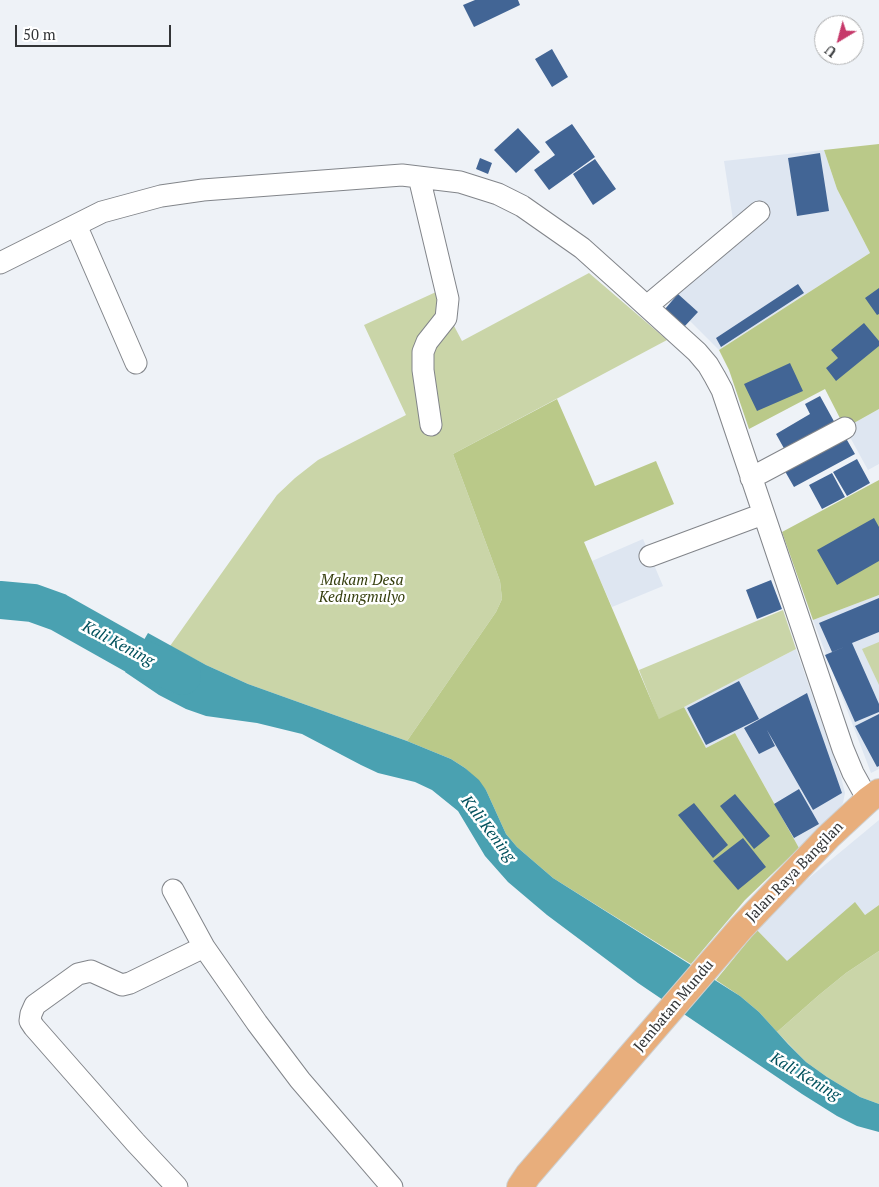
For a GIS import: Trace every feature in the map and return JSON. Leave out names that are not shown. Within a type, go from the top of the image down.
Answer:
[{"type":"main road","name":"Jalan Raya Bangilan","points":[[716,957],[782,883],[873,796]]},
{"type":"main road","name":"Jembatan Mundu","points":[[520,1187],[716,957]]},
{"type":"street","points":[[0,263],[102,212],[161,196],[203,190],[402,175],[452,180],[477,186],[522,206],[582,248],[697,352],[712,371],[722,390],[843,749],[853,773],[873,796]]},
{"type":"street","points":[[419,176],[448,300],[446,318],[427,342],[423,352],[423,370],[431,425]]},
{"type":"street","points":[[647,306],[759,212]]},
{"type":"street","points":[[76,225],[136,363]]},
{"type":"street","points":[[751,478],[845,428]]},
{"type":"street","points":[[650,556],[763,514]]},
{"type":"street","points":[[173,890],[204,946],[257,1024],[300,1080],[392,1187]]},
{"type":"street","points":[[177,1187],[30,1021],[35,1005],[78,974],[91,971],[122,985],[130,983],[204,946]]},
{"type":"shaded area","points":[[824,150],[837,189],[870,253],[719,350],[691,322],[652,288],[733,220],[724,161]]},
{"type":"shaded area","points":[[879,409],[879,464],[868,470],[845,428]]},
{"type":"shaded area","points":[[643,539],[663,586],[612,607],[592,561]]},
{"type":"shaded area","points":[[879,595],[879,769],[871,773],[813,620]]},
{"type":"shaded area","points":[[796,649],[845,793],[843,803],[836,813],[799,848],[735,733],[706,748],[684,707]]},
{"type":"shaded area","points":[[879,820],[879,905],[865,915],[855,903],[787,962],[757,930],[803,883]]},
{"type":"green space","points":[[879,144],[879,409],[845,428],[825,389],[749,429],[729,370],[719,350],[870,253],[837,189],[824,150]]},
{"type":"green space","name":"Makam Desa Kedungmulyo","points":[[589,273],[667,340],[453,454],[500,581],[502,599],[496,612],[407,741],[248,684],[170,646],[277,495],[318,460],[406,415],[364,325],[436,292],[462,341]]},
{"type":"green space","points":[[557,399],[595,486],[656,461],[674,504],[584,542],[659,719],[684,707],[706,748],[735,733],[799,848],[745,900],[691,964],[553,878],[517,847],[506,834],[486,790],[465,768],[451,759],[407,741],[496,612],[502,599],[500,581],[453,454]]},
{"type":"green space","points":[[879,480],[879,595],[813,620],[782,532]]},
{"type":"green space","points":[[783,610],[796,649],[659,720],[639,670]]},
{"type":"green space","points":[[879,642],[879,685],[862,649]]},
{"type":"green space","points":[[855,902],[865,915],[879,905],[879,951],[846,973],[777,1032],[759,1012],[716,980],[757,930],[787,961]]},
{"type":"green space","points":[[879,951],[879,1104],[860,1097],[827,1077],[806,1062],[777,1032],[846,973]]},
{"type":"water","points":[[148,633],[206,665],[248,684],[407,741],[451,759],[465,768],[479,780],[486,790],[506,834],[517,847],[553,878],[740,996],[759,1012],[806,1062],[827,1077],[860,1097],[879,1104],[879,1132],[857,1126],[802,1094],[638,983],[547,915],[508,882],[485,856],[458,811],[432,790],[415,782],[378,773],[302,734],[257,723],[206,716],[186,709],[159,695],[125,672]]},
{"type":"building","points":[[475,0],[518,0],[520,5],[474,27],[463,5]]},
{"type":"building","points":[[552,49],[568,77],[552,87],[535,59]]},
{"type":"building","points":[[572,124],[595,157],[549,190],[534,170],[555,155],[545,142]]},
{"type":"building","points":[[518,128],[540,152],[516,173],[494,150]]},
{"type":"building","points":[[820,153],[829,211],[797,216],[788,158]]},
{"type":"building","points":[[480,158],[492,163],[488,174],[476,169]]},
{"type":"building","points":[[595,159],[616,189],[593,205],[573,174]]},
{"type":"building","points":[[798,284],[804,293],[721,347],[716,338]]},
{"type":"building","points":[[879,288],[879,314],[877,315],[865,298]]},
{"type":"building","points":[[678,294],[698,312],[684,327],[665,309]]},
{"type":"building","points":[[864,323],[879,341],[879,346],[836,381],[826,368],[838,358],[831,350]]},
{"type":"building","points":[[790,363],[803,391],[757,411],[744,384]]},
{"type":"building","points":[[820,396],[836,425],[786,452],[776,434],[810,414],[805,404]]},
{"type":"building","points":[[843,433],[855,454],[794,487],[782,466]]},
{"type":"building","points":[[857,459],[870,483],[847,496],[833,472]]},
{"type":"building","points":[[832,473],[845,497],[822,509],[809,485]]},
{"type":"building","points":[[874,518],[879,527],[879,561],[837,585],[817,550]]},
{"type":"building","points":[[771,580],[782,609],[757,619],[746,590]]},
{"type":"building","points":[[879,598],[879,632],[852,643],[879,704],[879,712],[855,722],[825,655],[849,645],[832,652],[819,623]]},
{"type":"building","points":[[739,681],[759,719],[706,745],[687,708]]},
{"type":"building","points":[[807,693],[842,793],[813,810],[767,730],[775,746],[759,754],[744,728]]},
{"type":"building","points":[[879,714],[879,766],[877,767],[855,726]]},
{"type":"building","points":[[799,789],[819,824],[794,838],[774,804]]},
{"type":"building","points":[[735,794],[770,836],[754,849],[720,806]]},
{"type":"building","points":[[694,803],[728,845],[713,858],[678,815]]},
{"type":"building","points":[[743,838],[766,867],[738,890],[713,861]]},
{"type":"waterway","name":"Kali Kening","points":[[0,600],[33,603],[58,612],[138,657],[182,676]]}]
